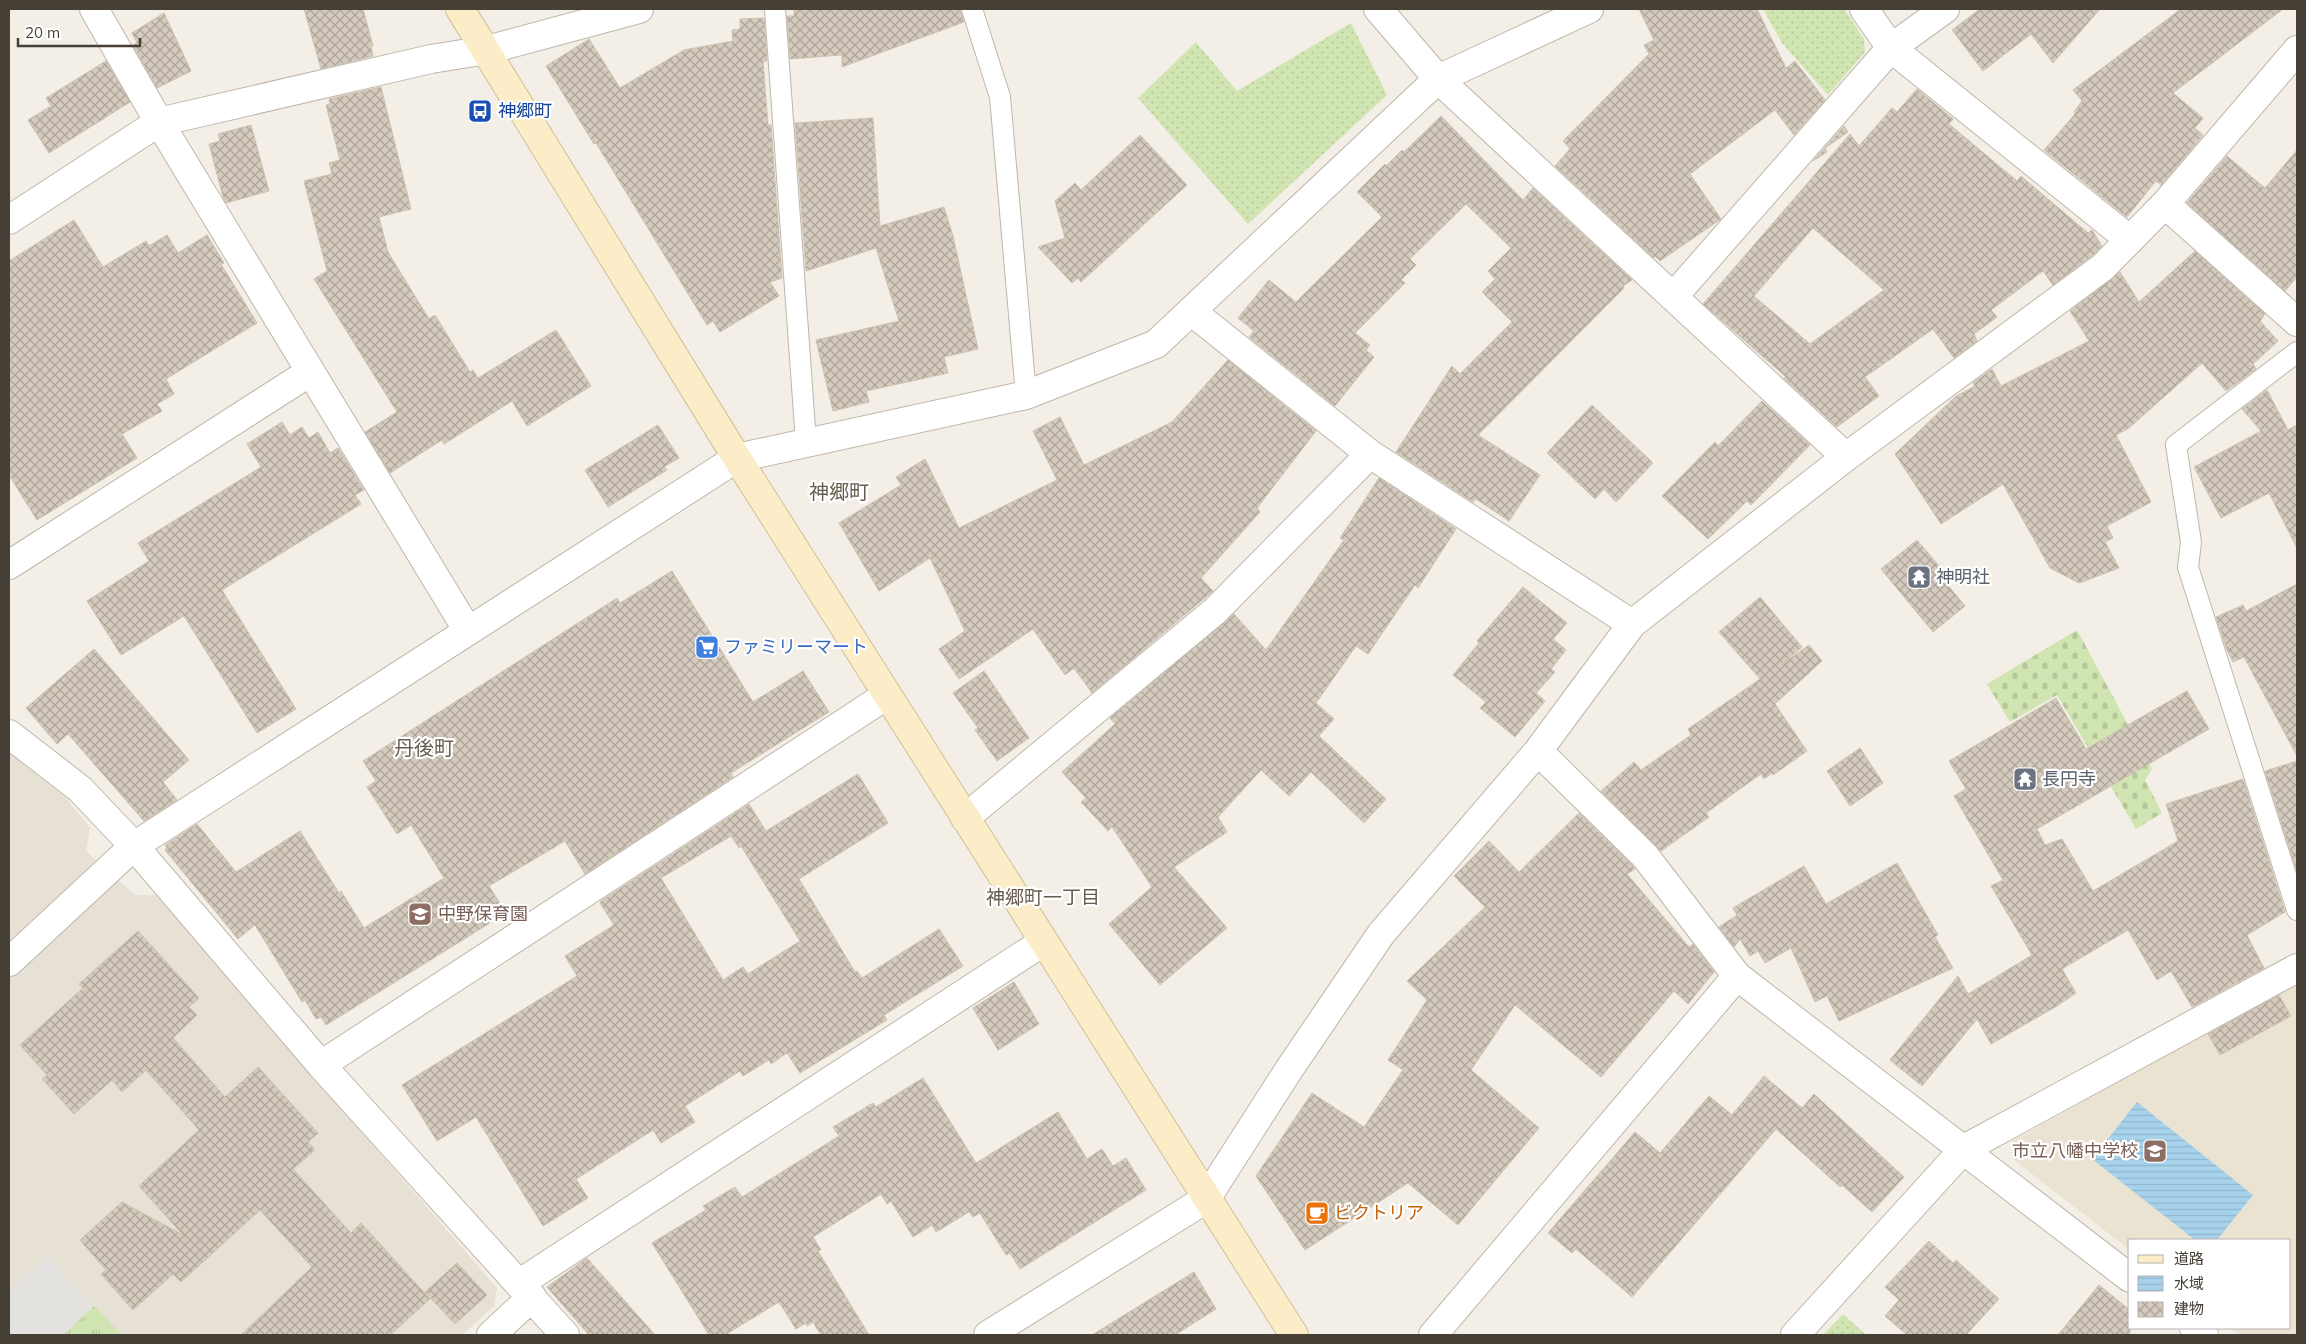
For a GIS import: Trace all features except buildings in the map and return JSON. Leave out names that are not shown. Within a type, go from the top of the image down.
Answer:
[{"type":"street","points":[[94,9],[159,122],[468,631]]},
{"type":"street","points":[[460,9],[737,458],[1294,1335]]},
{"type":"street","points":[[9,220],[159,122],[430,59],[486,50],[639,9]]},
{"type":"street","points":[[1378,9],[1438,79],[1846,457]]},
{"type":"street","points":[[9,962],[134,846],[737,458],[1026,395],[1156,344],[1438,79],[1589,9]]},
{"type":"street","points":[[1864,9],[1891,48],[2130,240]]},
{"type":"street","points":[[1673,297],[1891,48],[1945,9]]},
{"type":"street","points":[[988,1335],[1206,1199],[1288,1071],[1381,934],[1538,751],[1632,624],[1846,457],[2103,267],[2165,204],[2297,50]]},
{"type":"street","points":[[2165,204],[2297,322]]},
{"type":"street","points":[[1191,311],[1370,454],[1632,624]]},
{"type":"street","points":[[9,565],[310,372]]},
{"type":"street","points":[[965,818],[1215,611],[1370,454]]},
{"type":"street","points":[[321,1065],[887,695]]},
{"type":"street","points":[[9,734],[80,789],[134,846],[321,1065],[565,1335]]},
{"type":"street","points":[[1538,751],[1645,856],[1737,976],[2128,1276]]},
{"type":"street","points":[[491,1335],[526,1290],[1043,942]]},
{"type":"street","points":[[1795,1335],[1964,1149],[2297,968]]},
{"type":"street","points":[[1433,1335],[1737,976]]},
{"type":"lane","points":[[775,9],[806,442]]},
{"type":"lane","points":[[972,9],[1000,97],[1026,395]]},
{"type":"lane","points":[[2297,352],[2176,445],[2191,542],[2188,568],[2297,910]]},
{"type":"shaded area","points":[[9,753],[66,798],[90,828],[86,851],[135,895],[156,895],[497,1288],[494,1306],[462,1335],[9,1335]]},
{"type":"shaded area","name":"市立八幡中学校","points":[[2297,983],[2297,1335],[2240,1335],[2231,1329],[2291,1329],[2291,1239],[2128,1239],[2128,1248],[2014,1160],[2011,1142]]},
{"type":"shaded area","points":[[48,1256],[94,1306],[63,1335],[9,1335],[9,1293]]},
{"type":"green space","points":[[1763,9],[1844,9],[1864,39],[1865,52],[1828,95],[1782,43]]},
{"type":"green space","points":[[1351,23],[1387,95],[1248,224],[1138,98],[1196,42],[1237,91]]},
{"type":"green space","points":[[2077,630],[2152,769],[2145,780],[2162,813],[2136,829],[2057,695],[2010,722],[1987,684]]},
{"type":"green space","points":[[94,1306],[122,1335],[63,1335]]},
{"type":"green space","points":[[1843,1314],[1866,1335],[1823,1335]]},
{"type":"water","points":[[2137,1102],[2253,1195],[2218,1239],[2194,1239],[2092,1159]]},
{"type":"place","name":"神郷町","points":[[480,111]]},
{"type":"place","name":"神明社","points":[[1919,577]]},
{"type":"place","name":"ファミリーマート","points":[[707,647]]},
{"type":"place","name":"長円寺","points":[[2025,779]]},
{"type":"place","name":"中野保育園","points":[[420,914]]},
{"type":"place","name":"市立八幡中学校","points":[[2155,1151]]},
{"type":"place","name":"ビクトリア","points":[[1317,1213]]},
{"type":"district","name":"神郷町","points":[[839,492]]},
{"type":"district","name":"丹後町","points":[[424,748]]},
{"type":"district","name":"神郷町一丁目","points":[[1043,897]]}]
